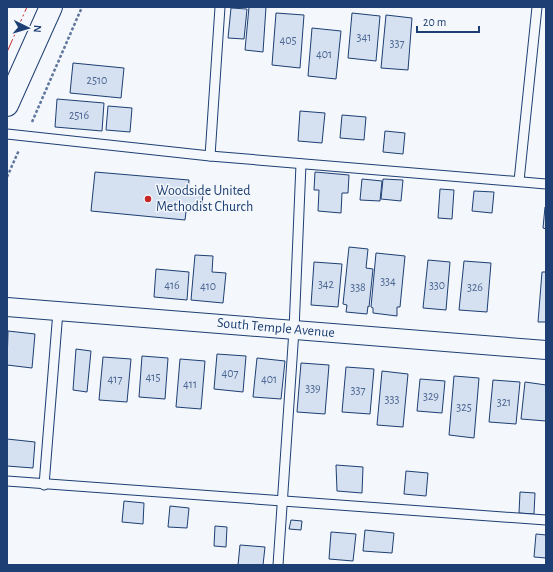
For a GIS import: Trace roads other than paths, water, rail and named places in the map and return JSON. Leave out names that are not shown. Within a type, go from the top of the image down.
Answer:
[{"type":"main road","points":[[7,105],[51,7]]},
{"type":"street","name":"South Temple Avenue","points":[[7,307],[546,350]]},
{"type":"lane","points":[[210,156],[220,7]]},
{"type":"lane","points":[[519,181],[537,7]]},
{"type":"lane","points":[[7,134],[210,156],[546,184]]},
{"type":"lane","points":[[278,565],[284,502],[294,330],[301,164]]},
{"type":"lane","points":[[44,485],[58,311]]},
{"type":"lane","points":[[7,481],[44,485],[546,520]]},
{"type":"place","name":"Woodside United Methodist Church","points":[[148,199]]}]
